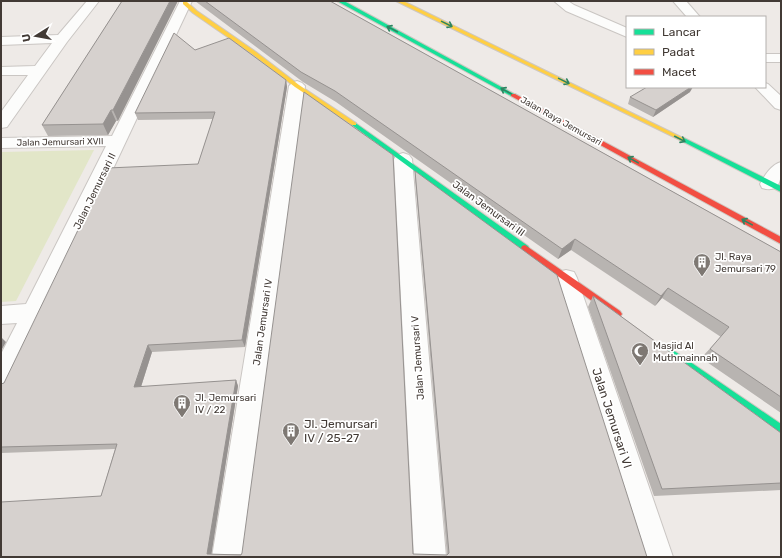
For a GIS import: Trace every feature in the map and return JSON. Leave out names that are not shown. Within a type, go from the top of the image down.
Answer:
[{"type":"main road","name":"Jalan Raya Jemursari","points":[[340,1],[781,241]]},
{"type":"main road","points":[[399,1],[590,93],[775,186]]},
{"type":"main road","name":"Jalan Jemursari III","points":[[185,2],[194,12],[254,53],[297,86],[403,159],[625,320]]},
{"type":"main road","points":[[657,343],[781,432]]},
{"type":"street","points":[[1,123],[62,39],[93,1]]},
{"type":"street","points":[[560,1],[570,8],[626,33]]},
{"type":"street","points":[[679,1],[693,16]]},
{"type":"street","name":"Jalan Jemursari II","points":[[1,380],[185,2]]},
{"type":"street","points":[[1,41],[62,39]]},
{"type":"street","points":[[766,58],[781,58]]},
{"type":"street","points":[[1,71],[40,70]]},
{"type":"street","name":"Jalan Jemursari IV","points":[[228,557],[297,86]]},
{"type":"street","points":[[764,88],[781,105]]},
{"type":"street","name":"Jalan Jemursari XVII","points":[[1,143],[118,141]]},
{"type":"street","name":"Jalan Jemursari V","points":[[403,159],[430,557]]},
{"type":"street","points":[[775,186],[781,168]]},
{"type":"street","name":"Jalan Jemursari VI","points":[[566,278],[657,557]]},
{"type":"street","points":[[1,315],[33,313]]},
{"type":"green space","points":[[94,150],[16,301],[1,302],[1,152]]},
{"type":"building","points":[[122,1],[170,1],[113,110],[111,110],[103,124],[42,125]]},
{"type":"building","points":[[205,1],[330,1],[781,252],[781,397],[710,349],[729,327],[668,288],[661,296],[575,239],[562,249],[335,91],[301,72]]},
{"type":"building","points":[[174,33],[195,50],[229,38],[286,80],[242,340],[148,345],[134,387],[236,380],[207,554],[241,555],[242,553],[304,92],[393,155],[413,554],[447,555],[449,553],[415,171],[557,275],[647,557],[1,557],[1,502],[101,496],[117,444],[1,447],[1,384],[4,383],[108,168],[198,164],[215,112],[135,113]]},
{"type":"building","points":[[645,88],[689,88],[656,110],[630,97]]},
{"type":"building","name":"Masjid Al Muthmainnah","points":[[593,296],[781,433],[781,483],[662,489]]},
{"type":"traffic: fast","points":[[340,1],[513,95]]},
{"type":"traffic: fast","points":[[354,124],[525,248]]},
{"type":"traffic: fast","points":[[682,139],[781,189]]},
{"type":"traffic: fast","points":[[664,348],[781,431]]},
{"type":"traffic: slow","points":[[399,1],[682,139]]},
{"type":"traffic: slow","points":[[185,3],[195,12],[254,53],[297,86],[354,124]]},
{"type":"traffic: jam","points":[[513,95],[781,241]]},
{"type":"traffic: jam","points":[[525,248],[617,314]]},
{"type":"place","name":"Jl. Raya Jemursari 79","points":[[702,277]]},
{"type":"place","name":"Masjid Al Muthmainnah","points":[[640,366]]},
{"type":"place","name":"Jl. Jemursari IV / 22","points":[[182,418]]},
{"type":"place","name":"Jl. Jemursari IV / 25-27","points":[[291,446]]}]
